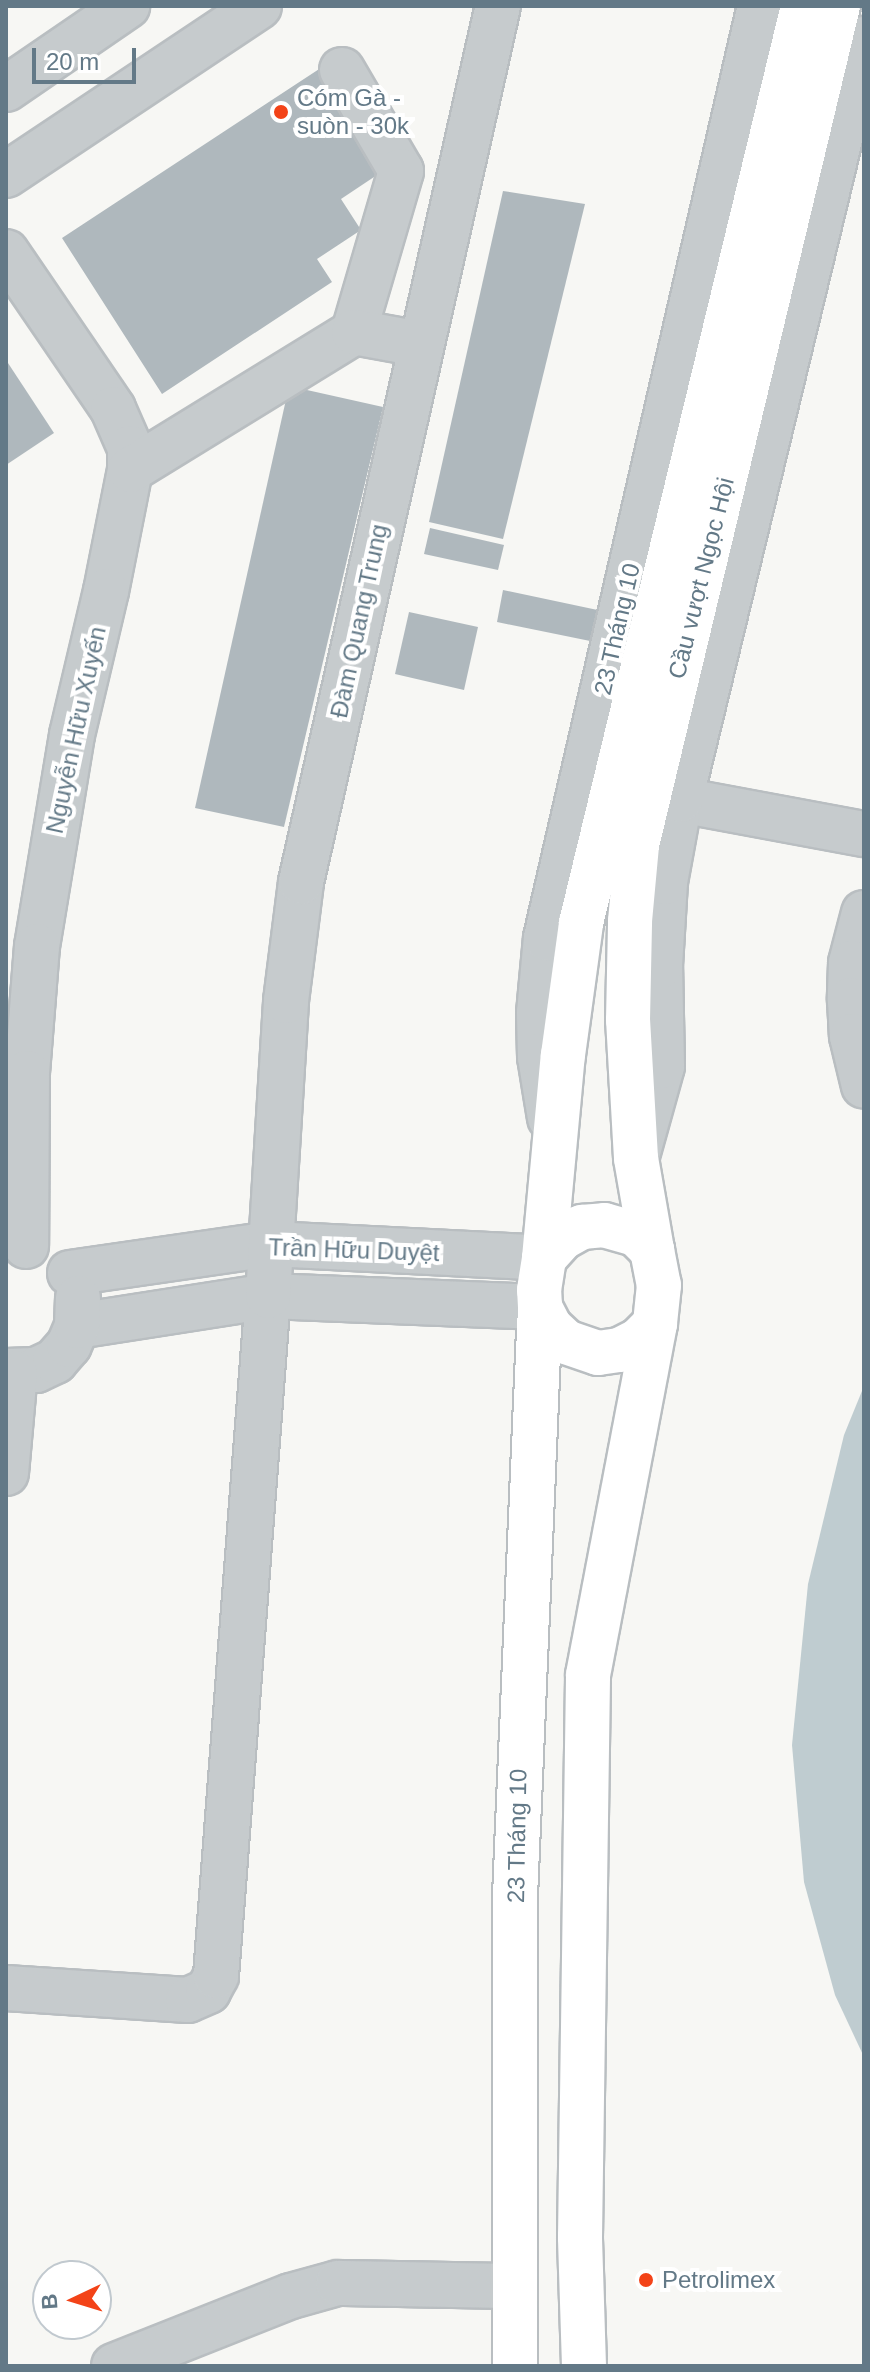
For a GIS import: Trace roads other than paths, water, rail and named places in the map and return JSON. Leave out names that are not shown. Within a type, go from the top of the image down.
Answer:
[{"type":"main road","name":"Cầu vượt Ngọc Hội","points":[[556,1151],[571,984],[588,893],[803,6]]},
{"type":"main road","name":"Cầu vượt Ngọc Hội","points":[[636,1158],[628,1020],[630,921],[637,845],[838,6]]},
{"type":"main road","name":"23 Tháng 10","points":[[544,1258],[556,1151]]},
{"type":"main road","points":[[584,2366],[580,2222],[588,1675],[655,1324],[659,1285],[636,1158]]},
{"type":"main road","points":[[652,1250],[636,1234],[604,1225],[582,1227],[562,1238],[544,1258],[540,1307],[550,1327],[566,1342],[598,1353],[619,1350],[639,1340],[655,1324]]},
{"type":"main road","name":"23 Tháng 10","points":[[515,2366],[515,1896],[540,1307]]},
{"type":"street","points":[[6,175],[259,6]]},
{"type":"street","name":"Đàm Quang Trung","points":[[6,1988],[188,2000],[208,1991],[216,1976],[268,1296],[286,1001],[301,882],[498,6]]},
{"type":"street","name":"23 Tháng 10","points":[[556,1151],[540,1057],[539,1013],[546,938],[760,6]]},
{"type":"street","points":[[6,89],[119,8]]},
{"type":"street","points":[[636,1158],[662,1066],[660,966],[665,882],[680,800],[864,39]]},
{"type":"street","points":[[342,70],[401,171],[354,332]]},
{"type":"street","name":"Nguyễn Hữu Xuyến","points":[[10,240],[113,409],[130,448],[145,461],[106,591],[72,735],[37,946],[16,1246]]},
{"type":"street","points":[[145,461],[354,332],[420,344]]},
{"type":"street","points":[[680,800],[864,834]]},
{"type":"street","points":[[864,913],[851,963],[850,1000],[852,1036],[864,1086]]},
{"type":"street","name":"Trần Hữu Duyệt","points":[[70,1273],[271,1244],[544,1258]]},
{"type":"street","points":[[6,1473],[11,1372],[36,1370],[55,1361],[69,1345],[80,1308],[70,1273],[43,1251],[16,1246]]},
{"type":"street","name":"Trần Hữu Duyệt","points":[[77,1326],[268,1296],[540,1307]]},
{"type":"street","points":[[114,2366],[291,2296],[338,2283],[513,2286]]},
{"type":"place","name":"Cóm Gà - suòn - 30k","points":[[281,112]]},
{"type":"place","name":"Petrolimex","points":[[646,2280]]}]
